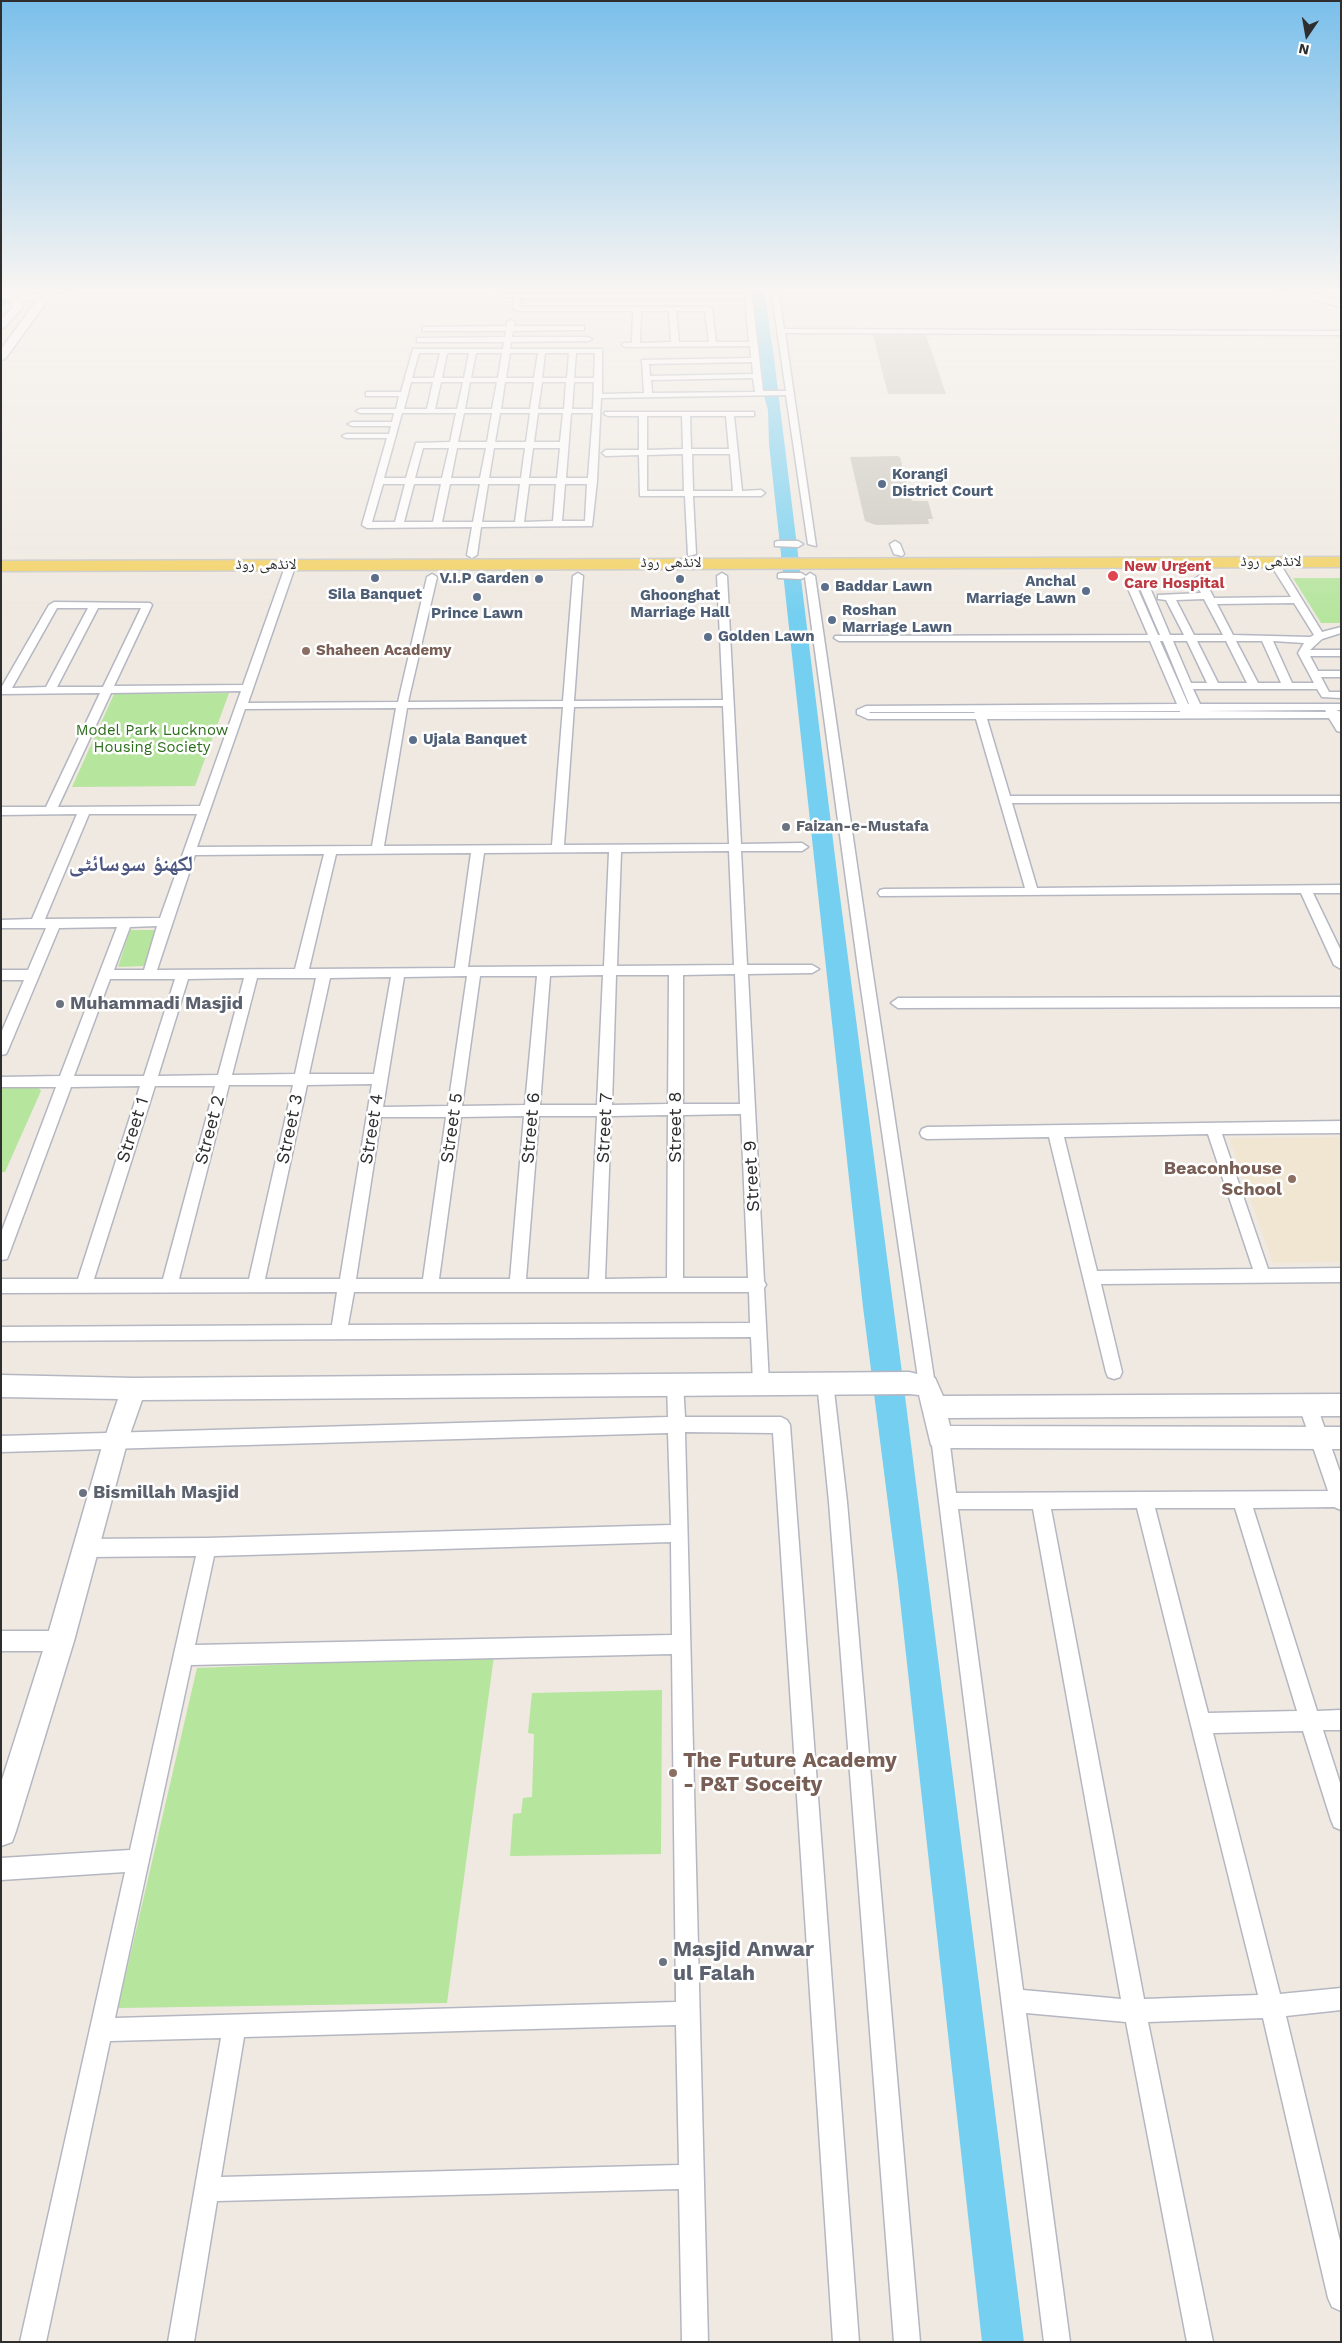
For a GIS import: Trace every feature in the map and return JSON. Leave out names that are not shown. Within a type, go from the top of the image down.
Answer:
[{"type":"main road","name":"لانڈھی روڈ","points":[[802,562],[897,549],[1341,553]]},
{"type":"main road","name":"لانڈھی روڈ","points":[[1,555],[691,554],[802,562],[1341,562]]},
{"type":"main road","name":"لانڈھی روڈ","points":[[1,566],[779,559]]},
{"type":"street","points":[[402,397],[367,525],[588,524],[593,482],[598,397]]},
{"type":"street","points":[[430,411],[433,397]]},
{"type":"street","points":[[436,525],[463,397]]},
{"type":"street","points":[[472,555],[498,397]]},
{"type":"street","points":[[519,524],[537,397]]},
{"type":"street","points":[[557,524],[570,397]]},
{"type":"street","points":[[790,397],[813,544]]},
{"type":"street","points":[[360,411],[597,411]]},
{"type":"street","points":[[608,414],[752,414]]},
{"type":"street","points":[[643,414],[643,494],[760,493]]},
{"type":"street","points":[[686,414],[691,554]]},
{"type":"street","points":[[730,414],[738,494]]},
{"type":"street","points":[[352,424],[395,424]]},
{"type":"street","points":[[346,436],[392,436]]},
{"type":"street","points":[[399,525],[419,445],[564,445]]},
{"type":"street","points":[[606,453],[733,451]]},
{"type":"street","points":[[380,481],[593,482]]},
{"type":"street","points":[[802,562],[864,968],[923,1392],[940,1437],[946,1501],[1014,2001],[1057,2342]]},
{"type":"street","points":[[1274,562],[1315,638]]},
{"type":"street","points":[[149,975],[165,922],[291,564]]},
{"type":"street","points":[[558,849],[578,576]]},
{"type":"street","name":"Street 9","points":[[722,576],[758,1285],[761,1383]]},
{"type":"street","points":[[377,850],[403,705],[432,577]]},
{"type":"street","points":[[1199,579],[1254,686]]},
{"type":"street","points":[[1131,583],[1143,583],[1187,686],[1192,711],[1154,638],[1131,583]]},
{"type":"street","points":[[1149,597],[1296,600]]},
{"type":"street","points":[[1170,597],[1214,686]]},
{"type":"street","points":[[3,691],[54,605],[147,605],[50,811]]},
{"type":"street","points":[[50,690],[95,605]]},
{"type":"street","points":[[839,638],[1315,638],[1341,630]]},
{"type":"street","points":[[1266,638],[1288,686]]},
{"type":"street","points":[[1303,653],[1315,638]]},
{"type":"street","points":[[1303,653],[1341,653]]},
{"type":"street","points":[[1303,653],[1333,705],[1341,730]]},
{"type":"street","points":[[1314,674],[1341,674]]},
{"type":"street","points":[[1187,686],[1288,686],[1333,705]]},
{"type":"street","points":[[3,691],[247,688]]},
{"type":"street","points":[[980,712],[866,709],[861,712],[868,716],[980,712],[1192,711],[1333,705],[1341,695]]},
{"type":"street","points":[[241,706],[729,703]]},
{"type":"street","points":[[980,712],[1032,892]]},
{"type":"street","points":[[1005,800],[1341,799]]},
{"type":"street","points":[[1,811],[204,810]]},
{"type":"street","points":[[37,923],[84,811]]},
{"type":"street","points":[[190,851],[802,847]]},
{"type":"street","name":"Street 7","points":[[597,1285],[612,970],[615,848]]},
{"type":"street","name":"Street 5","points":[[430,1285],[454,1111],[478,849]]},
{"type":"street","points":[[301,973],[331,850]]},
{"type":"street","points":[[1305,889],[1341,965]]},
{"type":"street","points":[[884,894],[1341,889]]},
{"type":"street","points":[[1,1254],[107,975],[125,922]]},
{"type":"street","points":[[1,924],[165,922]]},
{"type":"street","points":[[1,1050],[54,923]]},
{"type":"street","points":[[107,975],[812,969]]},
{"type":"street","name":"Street 8","points":[[675,1285],[676,970]]},
{"type":"street","name":"Street 6","points":[[517,1285],[544,971]]},
{"type":"street","name":"Street 4","points":[[339,1332],[398,972]]},
{"type":"street","name":"Street 3","points":[[256,1285],[324,973]]},
{"type":"street","name":"Street 1","points":[[84,1286],[183,974]]},
{"type":"street","name":"Street 2","points":[[169,1286],[252,974]]},
{"type":"street","points":[[1,975],[32,975]]},
{"type":"street","points":[[898,1003],[1341,1002]]},
{"type":"street","points":[[1,1082],[380,1079]]},
{"type":"street","points":[[375,1112],[749,1110]]},
{"type":"street","points":[[927,1133],[1341,1127]]},
{"type":"street","points":[[1213,1129],[1263,1277]]},
{"type":"street","points":[[1055,1131],[1114,1372]]},
{"type":"street","points":[[1091,1278],[1341,1275]]},
{"type":"street","points":[[1,1286],[758,1285]]},
{"type":"street","points":[[1,1334],[759,1330]]},
{"type":"street","points":[[825,1382],[838,1502],[907,2342]]},
{"type":"street","points":[[1,1386],[134,1389],[865,1382],[923,1392],[1308,1406],[1341,1405]]},
{"type":"street","points":[[675,1383],[680,1533],[687,2013],[695,2342]]},
{"type":"street","points":[[1,1831],[60,1641],[115,1443],[134,1389]]},
{"type":"street","points":[[946,1501],[1340,1500],[1329,1438],[1308,1406]]},
{"type":"street","points":[[1,1444],[115,1443],[676,1424],[781,1425],[846,2342]]},
{"type":"street","points":[[940,1437],[1329,1438]]},
{"type":"street","points":[[1040,1500],[1135,2011],[1200,2342]]},
{"type":"street","points":[[1144,1500],[1272,2006],[1341,2298]]},
{"type":"street","points":[[1242,1500],[1341,1820]]},
{"type":"street","points":[[86,1548],[207,1547],[680,1533]]},
{"type":"street","points":[[33,2342],[185,1655],[207,1547]]},
{"type":"street","points":[[1,1641],[60,1641]]},
{"type":"street","points":[[185,1655],[681,1644]]},
{"type":"street","points":[[1200,1723],[1341,1720]]},
{"type":"street","points":[[1,1869],[139,1860]]},
{"type":"street","points":[[1014,2001],[1135,2011],[1272,2006],[1341,1998]]},
{"type":"street","points":[[102,2030],[687,2013]]},
{"type":"street","points":[[181,2342],[234,2027]]},
{"type":"street","points":[[206,2190],[691,2177]]},
{"type":"shaded area","name":"Beaconhouse School","points":[[1341,1137],[1341,1262],[1273,1263],[1229,1138]]},
{"type":"green space","points":[[1293,578],[1341,578],[1341,623],[1321,623]]},
{"type":"green space","name":"Model Park Lucknow Housing Society","points":[[229,693],[195,786],[72,787],[114,694]]},
{"type":"green space","points":[[130,930],[158,930],[146,966],[118,967]]},
{"type":"green space","points":[[1,1080],[33,1080],[41,1091],[5,1172],[1,1172]]},
{"type":"green space","points":[[494,1656],[447,2003],[118,2008],[197,1668]]},
{"type":"green space","points":[[662,1690],[661,1854],[510,1856],[513,1814],[521,1813],[523,1798],[532,1797],[534,1734],[528,1733],[532,1693]]},
{"type":"water","points":[[764,397],[779,397],[838,881],[1024,2342],[982,2342],[898,1582],[863,1307],[769,444],[768,410]]},
{"type":"building","name":"Korangi District Court","points":[[850,457],[900,457],[912,501],[928,501],[933,519],[928,519],[929,524],[876,525],[865,521]]},
{"type":"place","name":"Korangi District Court","points":[[882,484]]},
{"type":"place","name":"New Urgent Care Hospital","points":[[1113,576]]},
{"type":"place","name":"Sila Banquet","points":[[375,578]]},
{"type":"place","name":"V.I.P Garden","points":[[539,579]]},
{"type":"place","name":"Ghoonghat Marriage Hall","points":[[680,579]]},
{"type":"place","name":"Baddar Lawn","points":[[825,587]]},
{"type":"place","name":"Anchal Marriage Lawn","points":[[1086,591]]},
{"type":"place","name":"Prince Lawn","points":[[477,597]]},
{"type":"place","name":"Roshan Marriage Lawn","points":[[832,620]]},
{"type":"place","name":"Golden Lawn","points":[[708,637]]},
{"type":"place","name":"Shaheen Academy","points":[[306,651]]},
{"type":"place","name":"Ujala Banquet","points":[[413,740]]},
{"type":"place","name":"Faizan-e-Mustafa","points":[[786,827]]},
{"type":"place","name":"Muhammadi Masjid","points":[[60,1004]]},
{"type":"place","name":"Beaconhouse School","points":[[1292,1179]]},
{"type":"place","name":"Bismillah Masjid","points":[[83,1493]]},
{"type":"place","name":"The Future Academy - P&T Soceity","points":[[673,1773]]},
{"type":"place","name":"Masjid Anwar ul Falah","points":[[663,1962]]},
{"type":"district","name":"لکھنؤ سوسائٹی","points":[[131,865]]}]
